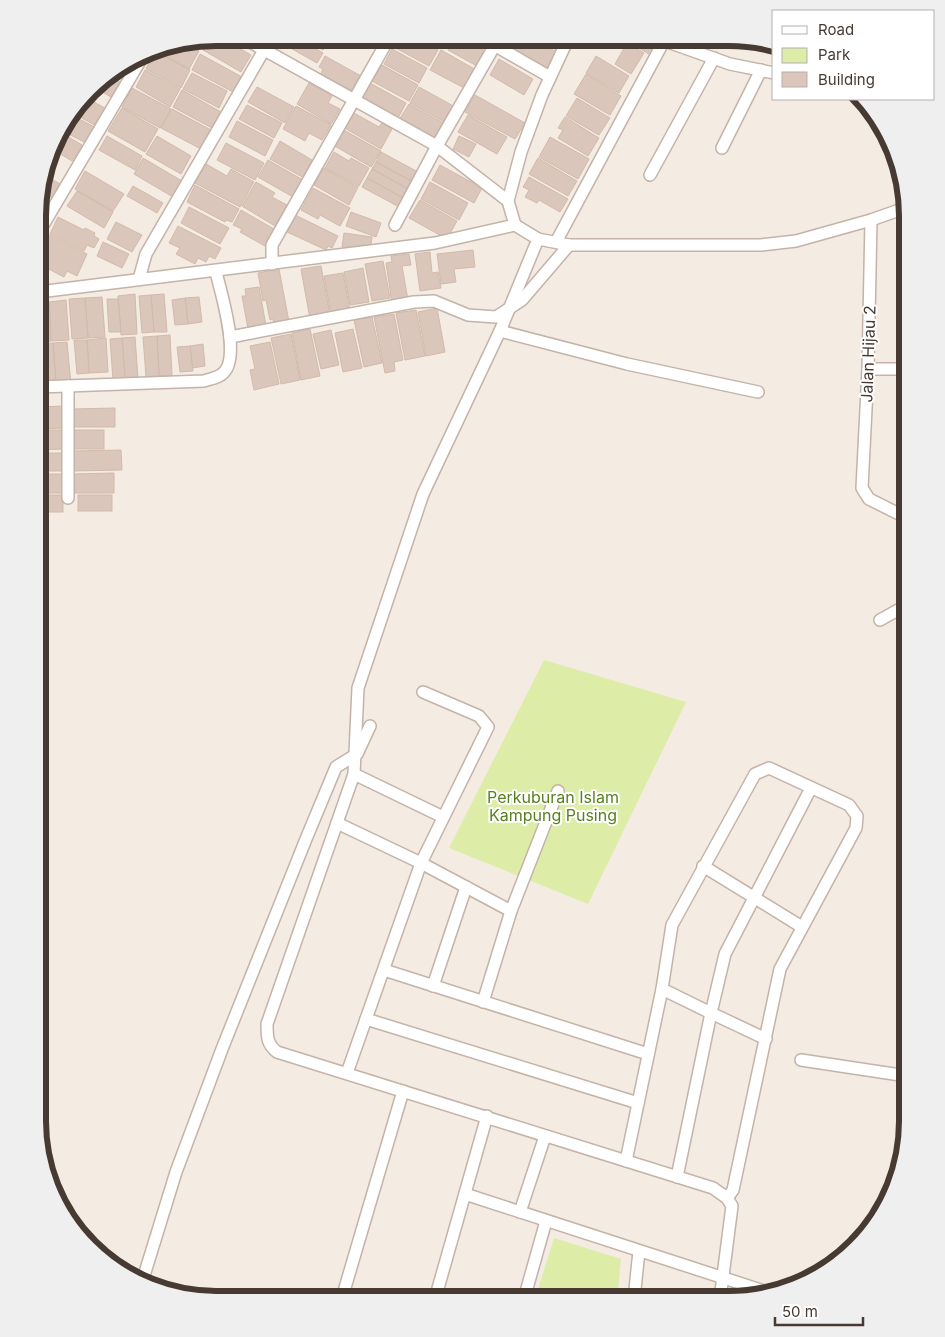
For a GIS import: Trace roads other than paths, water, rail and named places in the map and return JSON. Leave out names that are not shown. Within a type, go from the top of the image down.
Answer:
[{"type":"street","points":[[395,225],[436,146],[494,46]]},
{"type":"street","points":[[504,46],[550,77]]},
{"type":"street","points":[[564,46],[550,77],[521,152],[508,201],[515,225],[538,239],[569,245],[761,245],[796,241],[898,211]]},
{"type":"street","points":[[556,242],[662,46]]},
{"type":"street","points":[[682,46],[714,58],[772,73]]},
{"type":"street","points":[[260,47],[436,146],[508,201]]},
{"type":"street","points":[[272,264],[272,245],[385,47]]},
{"type":"street","points":[[140,279],[146,254],[264,49]]},
{"type":"street","points":[[650,175],[714,58]]},
{"type":"street","points":[[46,220],[137,66]]},
{"type":"street","points":[[722,148],[761,70]]},
{"type":"street","name":"Jalan Hijau 2","points":[[871,220],[868,369],[862,488],[869,499],[899,514]]},
{"type":"street","points":[[46,291],[140,279],[216,272],[435,243],[515,225]]},
{"type":"street","points":[[538,239],[500,330],[423,494],[358,688],[357,754],[354,774],[267,1024],[267,1040],[270,1047],[278,1052],[713,1188],[727,1198],[732,1206],[721,1291]]},
{"type":"street","points":[[230,337],[414,302],[434,301],[468,315],[496,317],[522,300],[569,245]]},
{"type":"street","points":[[46,387],[204,381],[222,374],[230,364],[230,337],[216,272]]},
{"type":"street","points":[[500,330],[627,364],[758,392]]},
{"type":"street","points":[[868,369],[899,369]]},
{"type":"street","points":[[68,386],[68,498]]},
{"type":"street","points":[[880,620],[899,610]]},
{"type":"street","points":[[347,1073],[421,863],[488,727],[479,716],[423,692]]},
{"type":"street","points":[[144,1274],[180,1163],[222,1049],[306,839],[336,767],[357,754],[370,726]]},
{"type":"street","points":[[626,1161],[661,994],[672,925],[755,774],[769,768],[849,805],[857,816],[856,828],[780,969],[733,1190],[727,1198]]},
{"type":"street","points":[[354,774],[443,817]]},
{"type":"street","points":[[677,1177],[711,1013],[726,954],[811,788]]},
{"type":"street","points":[[483,1002],[512,912],[558,791]]},
{"type":"street","points":[[337,823],[421,863],[512,912]]},
{"type":"street","points":[[703,866],[802,927]]},
{"type":"street","points":[[433,986],[466,887]]},
{"type":"street","points":[[384,970],[648,1054]]},
{"type":"street","points":[[661,994],[711,1013],[766,1038]]},
{"type":"street","points":[[366,1019],[638,1103]]},
{"type":"street","points":[[801,1060],[898,1075]]},
{"type":"street","points":[[344,1291],[403,1090]]},
{"type":"street","points":[[437,1291],[487,1116]]},
{"type":"street","points":[[520,1212],[545,1136]]},
{"type":"street","points":[[465,1194],[754,1288]]},
{"type":"street","points":[[526,1291],[546,1220]]},
{"type":"street","points":[[635,1291],[639,1251]]},
{"type":"park label","name":"Perkuburan Islam Kampung Pusing","points":[[553,806]]}]
